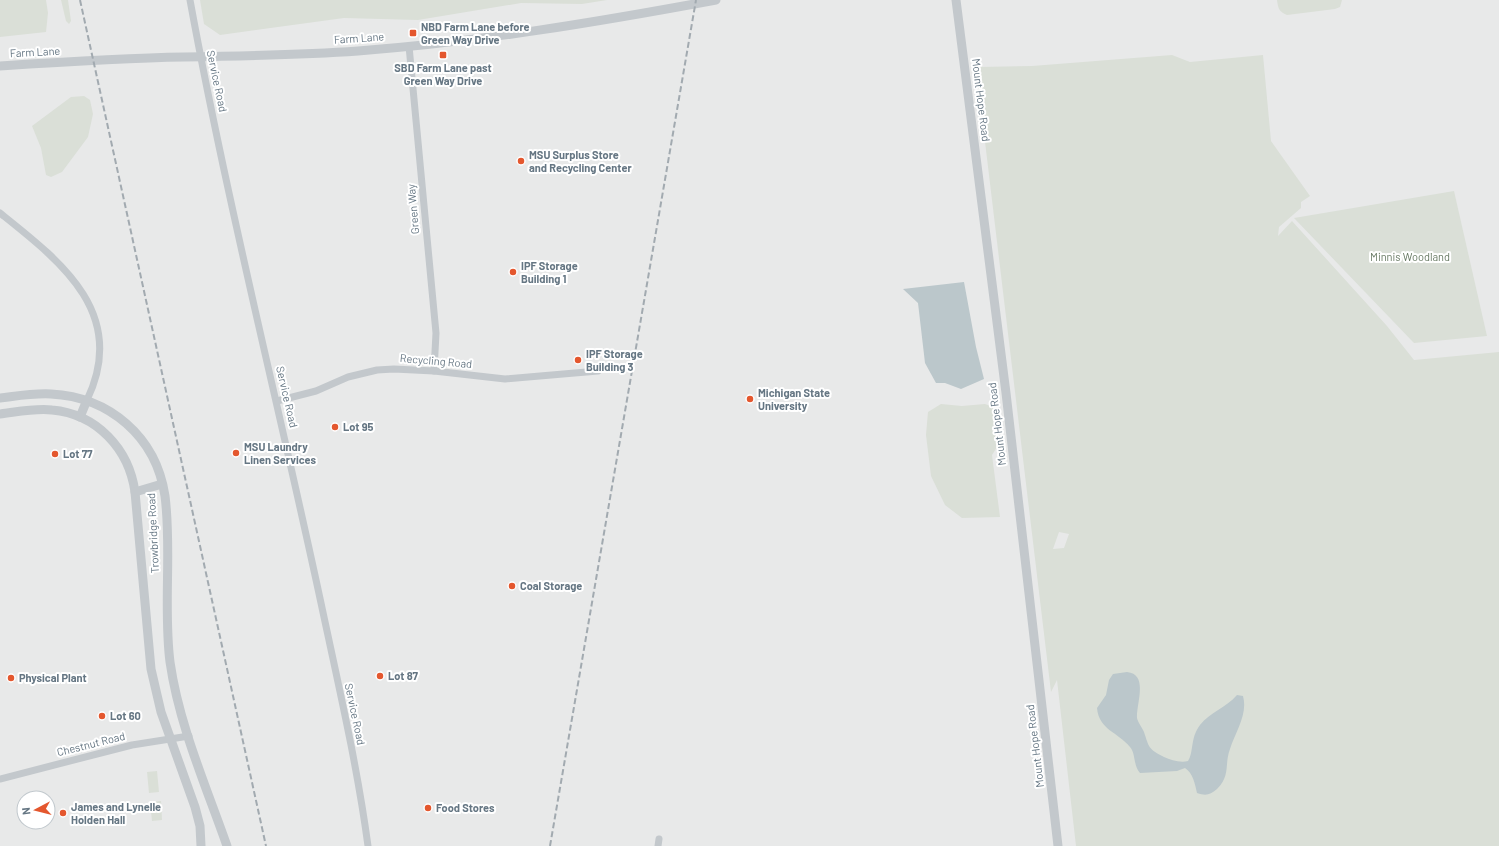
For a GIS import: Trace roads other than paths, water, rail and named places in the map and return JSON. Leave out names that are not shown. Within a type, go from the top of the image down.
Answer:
[{"type":"street","name":"Service Road","points":[[190,0],[200,57],[277,401],[350,742],[368,846]]},
{"type":"street","name":"Farm Lane","points":[[0,66],[306,54],[409,46],[510,35],[716,0]]},
{"type":"street","name":"Mount Hope Road","points":[[956,0],[1006,393],[1058,846]]},
{"type":"street","name":"Green Way","points":[[409,46],[436,333],[434,370]]},
{"type":"street","points":[[0,213],[15,224],[66,269],[80,288],[90,307],[98,337],[99,357],[96,377],[80,417]]},
{"type":"street","name":"Recycling Road","points":[[277,401],[316,390],[348,377],[370,371],[394,369],[434,370],[505,379],[598,371]]},
{"type":"street","points":[[29,394],[31,410]]},
{"type":"street","name":"Trowbridge Road","points":[[0,398],[29,394],[52,394],[87,400],[114,413],[135,432],[152,457],[162,484],[166,503],[170,660],[179,707],[227,846]]},
{"type":"street","name":"Trowbridge Road","points":[[0,414],[31,410],[53,410],[80,417],[101,430],[118,448],[129,469],[134,492],[151,669],[155,693],[195,807],[200,826],[201,846]]},
{"type":"street","points":[[134,492],[162,484]]},
{"type":"street","name":"Chestnut Road","points":[[0,779],[132,745],[188,736]]},
{"type":"railway","points":[[80,0],[266,846]]},
{"type":"railway","points":[[550,846],[696,0]]},
{"type":"place","name":"NBD Farm Lane before Green Way Drive","points":[[413,33]]},
{"type":"place","name":"SBD Farm Lane past Green Way Drive","points":[[443,55]]},
{"type":"place","name":"MSU Surplus Store and Recycling Center","points":[[521,161]]},
{"type":"place","name":"IPF Storage Building 1","points":[[513,272]]},
{"type":"place","name":"IPF Storage Building 3","points":[[578,360]]},
{"type":"place","name":"Michigan State University","points":[[750,399]]},
{"type":"place","name":"Lot 95","points":[[335,427]]},
{"type":"place","name":"MSU Laundry Linen Services","points":[[236,453]]},
{"type":"place","name":"Lot 77","points":[[55,454]]},
{"type":"place","name":"Coal Storage","points":[[512,586]]},
{"type":"place","name":"Lot 87","points":[[380,676]]},
{"type":"place","name":"Physical Plant","points":[[11,678]]},
{"type":"place","name":"Lot 60","points":[[102,716]]},
{"type":"place","name":"Food Stores","points":[[428,808]]},
{"type":"place","name":"James and Lynelle Holden Hall","points":[[63,813]]},
{"type":"park label","name":"Minnis Woodland","points":[[1410,257]]}]
